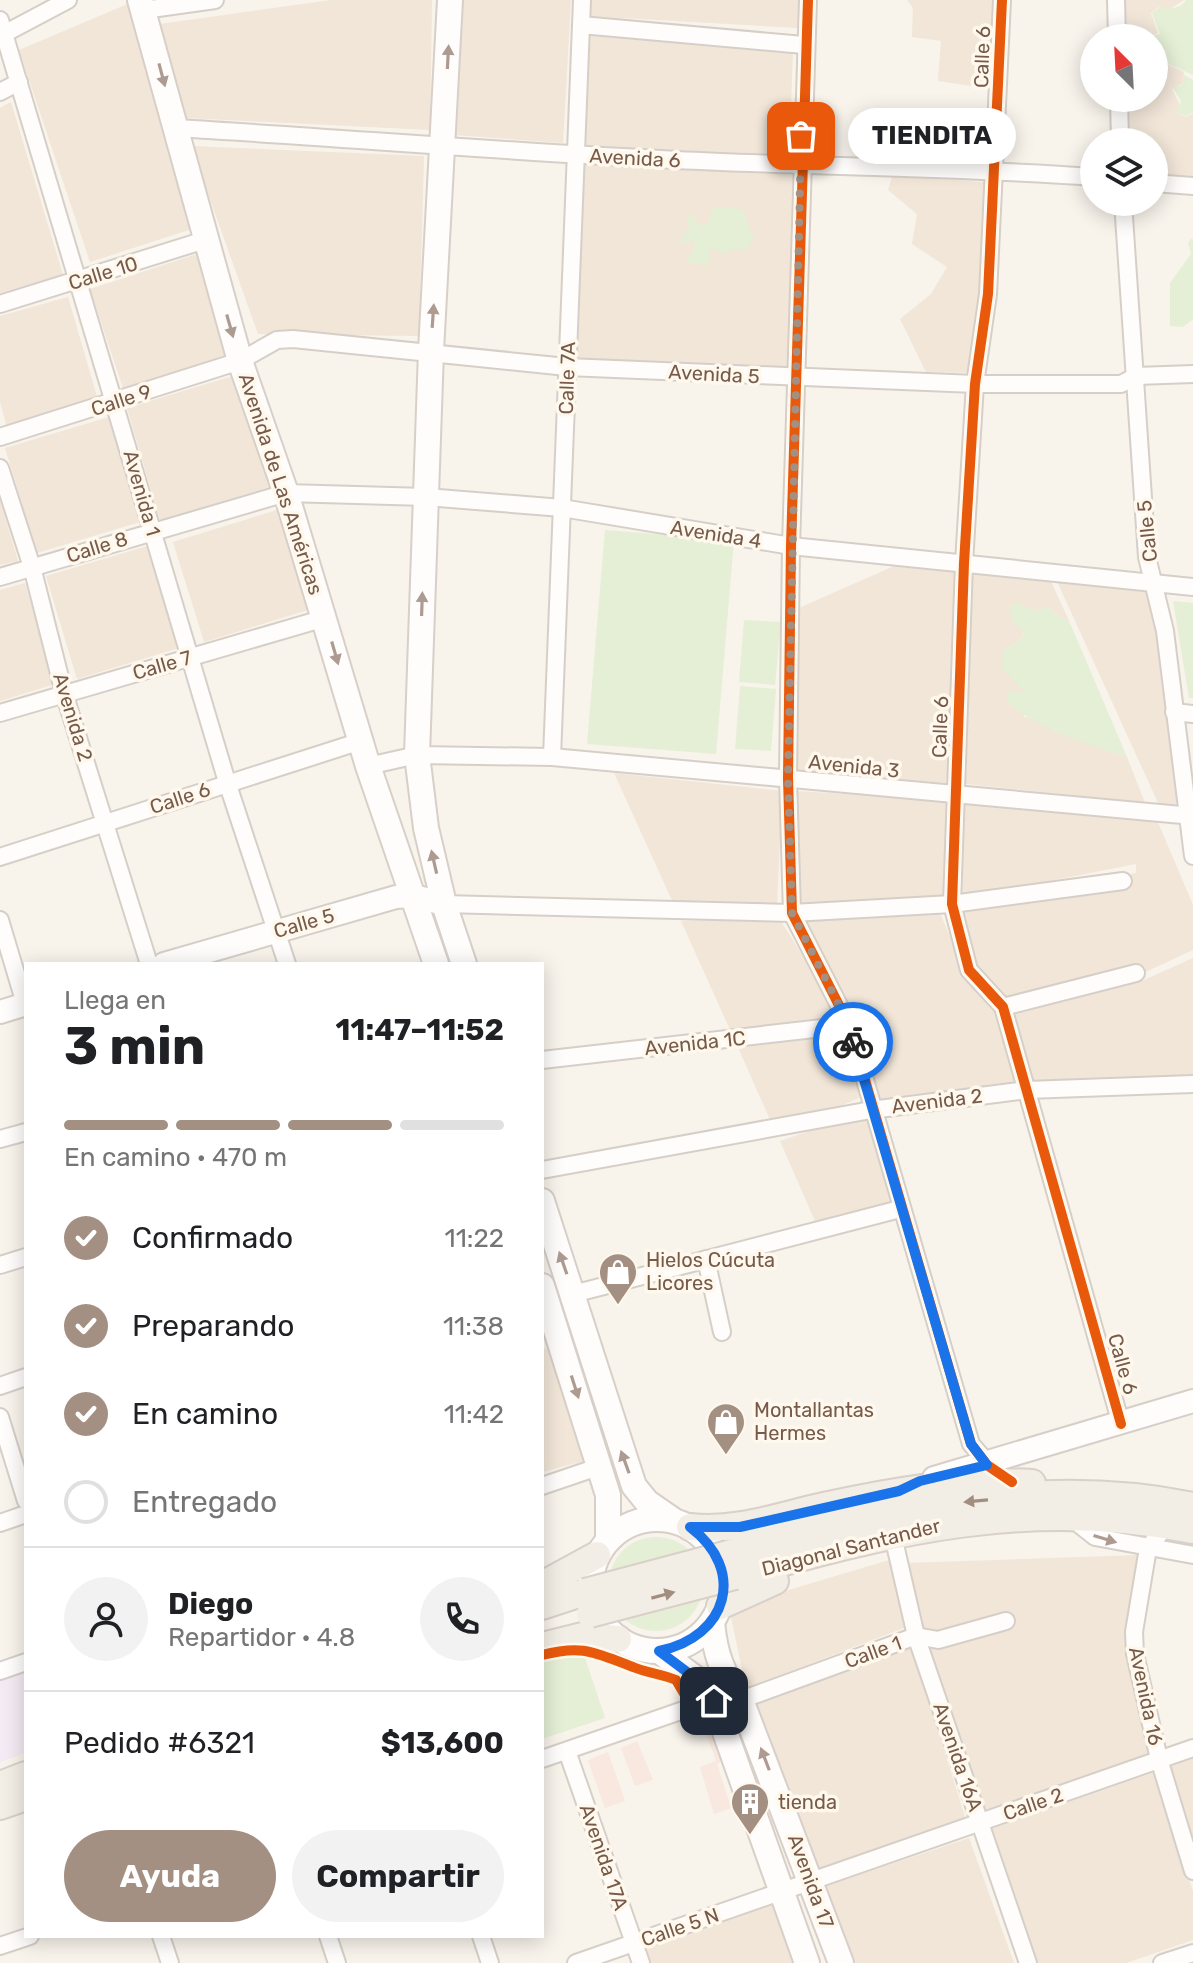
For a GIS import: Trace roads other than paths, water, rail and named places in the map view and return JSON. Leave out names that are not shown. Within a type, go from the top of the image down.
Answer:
[{"type":"main road","points":[[450,0],[431,351],[417,755],[426,828],[444,904],[463,962]]},
{"type":"main road","name":"Avenida de Las Américas","points":[[142,5],[240,361],[286,493],[368,766],[435,962]]},
{"type":"main road","points":[[544,1207],[634,1486],[647,1502],[712,1545],[722,1570],[716,1614]]},
{"type":"main road","points":[[544,1298],[550,1336],[608,1495],[602,1548],[590,1586],[592,1601],[606,1629],[631,1646],[659,1651],[689,1642],[716,1614],[757,1587],[896,1549],[1039,1528],[1066,1517]]},
{"type":"main road","points":[[544,1584],[602,1548],[638,1521],[740,1527],[899,1491],[985,1481],[1053,1485],[1110,1497]]},
{"type":"main road","name":"Diagonal Santander","points":[[587,1603],[878,1513],[1052,1495],[1156,1499],[1193,1506]]},
{"type":"main road","name":"Diagonal Santander","points":[[587,1603],[892,1533],[957,1522],[1066,1517],[1193,1530]]},
{"type":"main road","points":[[544,1606],[587,1603]]},
{"type":"main road","points":[[544,1628],[587,1603]]},
{"type":"main road","name":"Avenida 17","points":[[716,1614],[715,1652],[722,1673],[741,1700],[841,1963]]},
{"type":"main road","points":[[544,1646],[582,1636],[618,1639]]},
{"type":"main road","name":"Avenida 17","points":[[659,1651],[695,1678],[714,1701],[807,1963]]},
{"type":"main road","points":[[0,1785],[24,1776]]},
{"type":"main road","points":[[0,1806],[24,1798]]},
{"type":"street","points":[[1,30],[68,0]]},
{"type":"street","points":[[142,5],[215,0]]},
{"type":"street","name":"Calle 7A","points":[[552,757],[582,0]]},
{"type":"street","points":[[808,0],[800,166],[798,377],[791,546],[788,778],[792,913],[849,1025],[871,1110],[971,1444],[987,1465],[1012,1482]]},
{"type":"street","name":"Calle 6","points":[[1002,0],[988,294],[975,384],[964,563],[952,904],[969,970],[1003,1007],[1121,1424]]},
{"type":"street","points":[[1116,0],[1117,24]]},
{"type":"street","points":[[581,25],[804,45]]},
{"type":"street","name":"Avenida 1","points":[[1,30],[227,782],[286,962]]},
{"type":"street","points":[[0,92],[19,82]]},
{"type":"street","name":"Avenida 6","points":[[176,128],[444,143],[576,155],[800,166],[995,170],[1080,176]]},
{"type":"street","points":[[1168,184],[1193,186]]},
{"type":"street","name":"Calle 5","points":[[1124,216],[1147,557],[1165,631],[1193,856]]},
{"type":"street","name":"Calle 10","points":[[0,304],[205,240]]},
{"type":"street","name":"Avenida 5","points":[[240,361],[277,340],[293,339],[567,367],[975,384],[1121,384],[1136,376],[1193,374]]},
{"type":"street","name":"Calle 9","points":[[0,437],[240,361]]},
{"type":"street","name":"Avenida 2","points":[[0,468],[32,567],[64,693],[148,962]]},
{"type":"street","name":"Avenida 4","points":[[286,493],[426,497],[562,508],[791,546],[1193,587]]},
{"type":"street","name":"Calle 8","points":[[0,577],[286,493]]},
{"type":"street","name":"Calle 7","points":[[0,713],[325,618]]},
{"type":"street","points":[[1174,712],[1193,714]]},
{"type":"street","name":"Calle 6","points":[[0,857],[361,741]]},
{"type":"street","name":"Avenida 3","points":[[368,766],[417,755],[552,757],[1189,816]]},
{"type":"street","points":[[444,904],[792,913],[952,904],[1123,881]]},
{"type":"street","name":"Calle 5","points":[[171,962],[396,897],[414,896],[444,904]]},
{"type":"street","points":[[0,920],[24,998]]},
{"type":"street","points":[[1003,1007],[1136,973]]},
{"type":"street","points":[[0,1012],[24,1006]]},
{"type":"street","name":"Avenida 1C","points":[[544,1060],[849,1025]]},
{"type":"street","name":"Avenida 2","points":[[544,1170],[871,1110],[1027,1090],[1193,1084]]},
{"type":"street","points":[[0,1139],[24,1133]]},
{"type":"street","points":[[573,1294],[900,1209]]},
{"type":"street","points":[[0,1265],[24,1258]]},
{"type":"street","points":[[706,1259],[722,1332]]},
{"type":"street","points":[[0,1386],[24,1378]]},
{"type":"street","points":[[899,1491],[920,1481],[987,1465],[1193,1401]]},
{"type":"street","points":[[0,1417],[24,1495]]},
{"type":"street","points":[[544,1485],[592,1469]]},
{"type":"street","points":[[1156,1499],[1193,1495]]},
{"type":"street","points":[[0,1523],[24,1515]]},
{"type":"street","points":[[1066,1517],[1095,1537],[1193,1555]]},
{"type":"street","points":[[1148,1548],[1167,1525]]},
{"type":"street","name":"Avenida 16","points":[[1148,1548],[1134,1643],[1159,1759],[1193,1871]]},
{"type":"street","name":"Avenida 16A","points":[[896,1549],[916,1636],[1028,1963]]},
{"type":"street","name":"Calle 1","points":[[741,1700],[916,1636],[938,1640],[1006,1621]]},
{"type":"street","points":[[0,1671],[24,1663]]},
{"type":"street","points":[[544,1758],[692,1707]]},
{"type":"street","name":"Calle 2","points":[[783,1892],[1193,1748]]},
{"type":"street","name":"Avenida 17A","points":[[567,1751],[641,1963]]},
{"type":"street","name":"Calle 5 N","points":[[576,1963],[783,1892]]},
{"type":"street","points":[[0,1946],[24,1938]]},
{"type":"street","points":[[162,1938],[170,1963]]},
{"type":"street","points":[[329,1938],[337,1963]]},
{"type":"street","points":[[482,1938],[490,1963]]},
{"type":"street","points":[[1162,1963],[1193,1953]]},
{"type":"place","name":"TIENDITA","points":[[801,136]]},
{"type":"place","name":"Hielos Cúcuta Licores","points":[[618,1306]]},
{"type":"place","name":"Montallantas Hermes","points":[[726,1456]]},
{"type":"place","name":"tienda","points":[[750,1836]]}]
